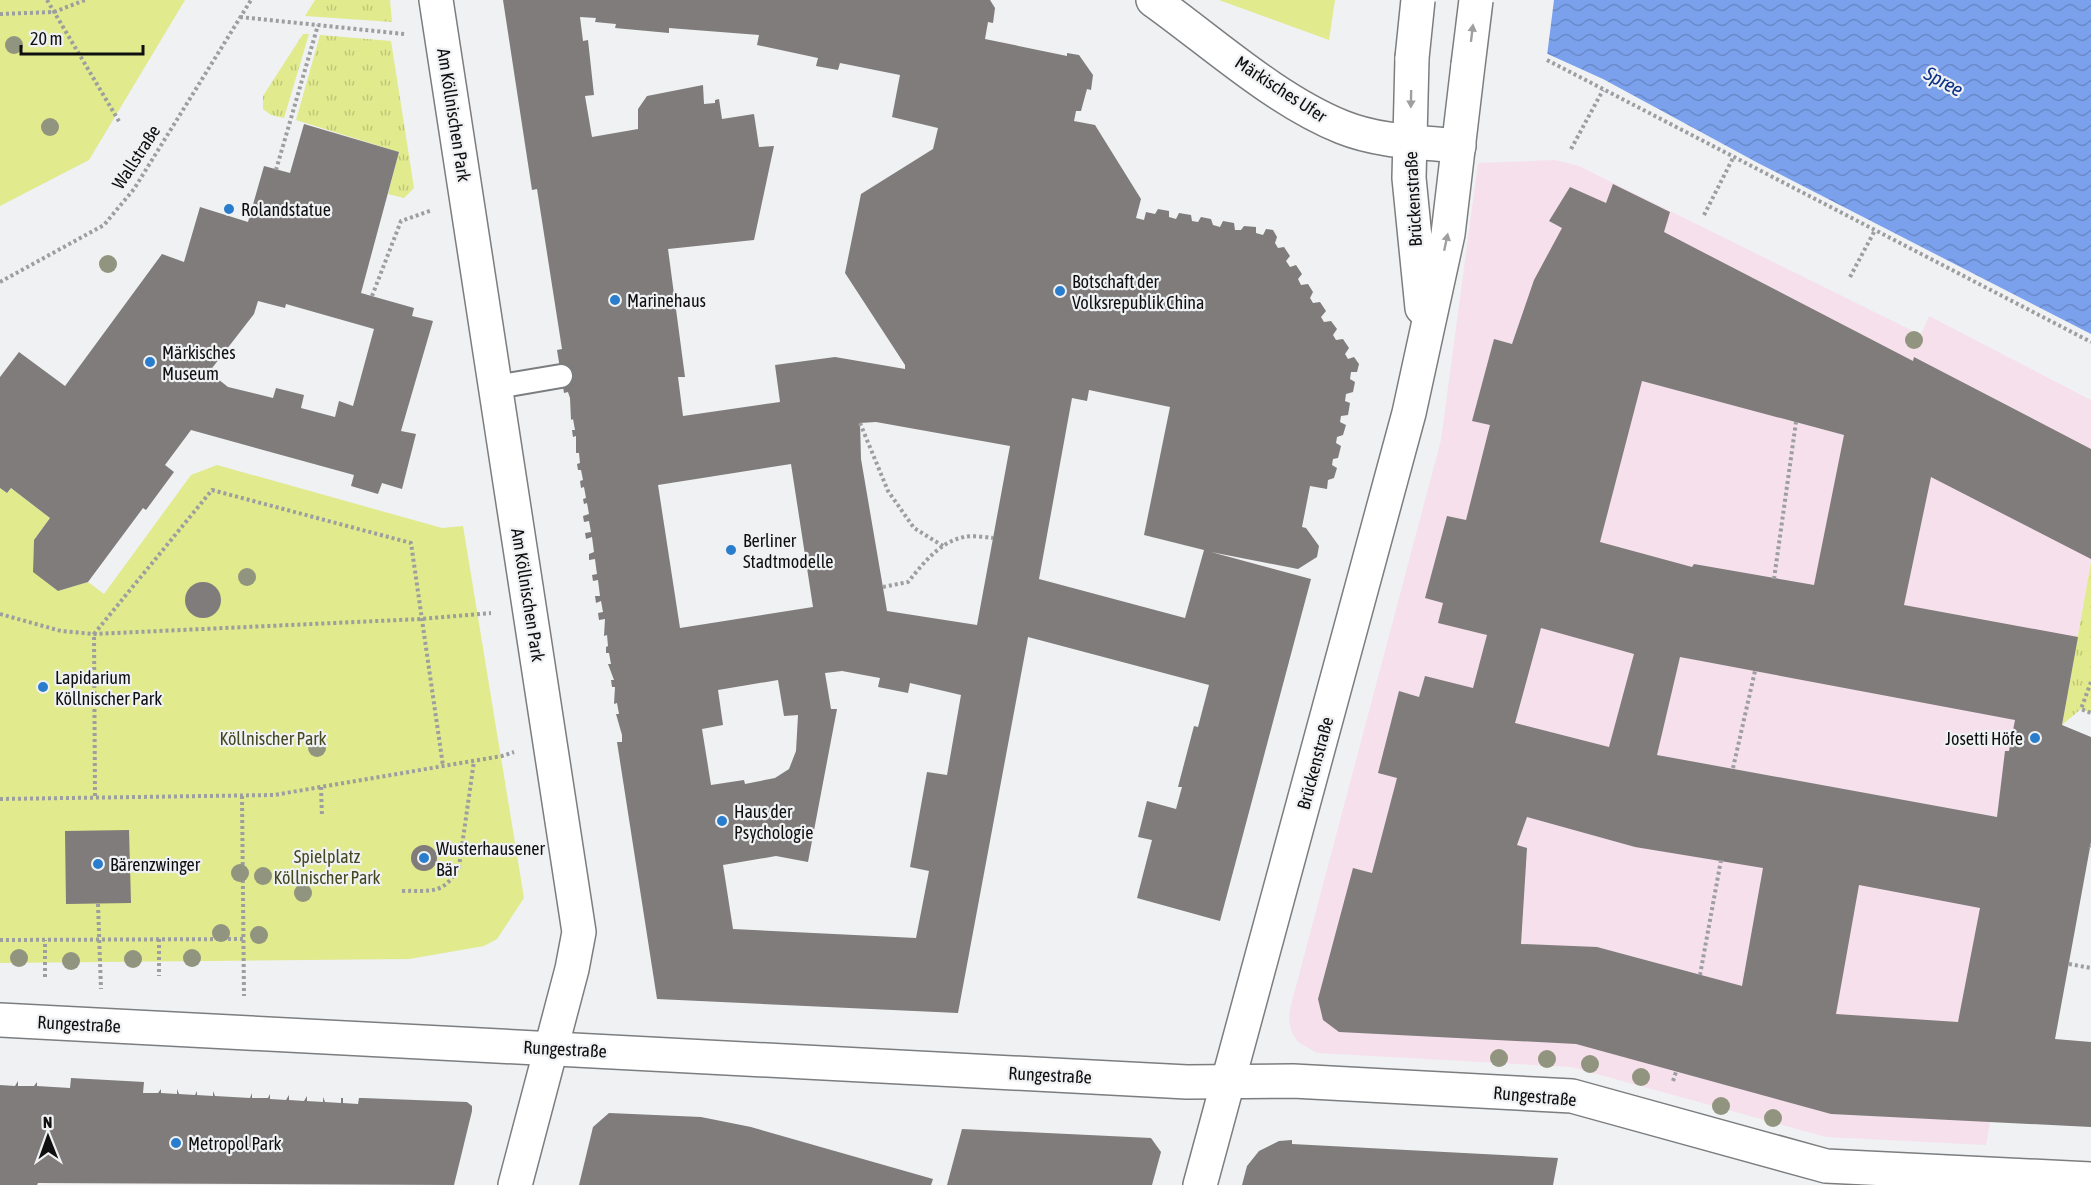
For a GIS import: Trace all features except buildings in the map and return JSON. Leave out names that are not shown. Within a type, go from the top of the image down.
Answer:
[{"type":"street","name":"Am Köllnischen Park","points":[[436,0],[579,932],[572,969],[515,1185]]},
{"type":"street","name":"Märkisches Ufer","points":[[1153,0],[1312,113],[1362,133],[1386,139],[1459,146]]},
{"type":"street","name":"Brückenstraße","points":[[1418,0],[1412,58],[1409,178],[1425,340]]},
{"type":"street","name":"Brückenstraße","points":[[1200,1185],[1409,413],[1448,234],[1476,0]]},
{"type":"street","name":"Rungestraße","points":[[0,1020],[1187,1082],[1293,1081],[1572,1096],[1801,1173],[1826,1166],[2091,1179]]},
{"type":"lane","points":[[496,387],[561,376]]},
{"type":"path","points":[[47,0],[120,123]]},
{"type":"path","points":[[0,14],[54,12],[85,0]]},
{"type":"path","name":"Wallstraße","points":[[0,282],[104,225],[134,189],[251,0]]},
{"type":"path","points":[[240,17],[442,38]]},
{"type":"path","points":[[276,170],[318,26]]},
{"type":"path","points":[[1547,60],[2091,342]]},
{"type":"path","points":[[1571,149],[1603,90]]},
{"type":"path","points":[[1704,215],[1733,158]]},
{"type":"path","points":[[372,296],[401,221],[419,213],[468,203]]},
{"type":"path","points":[[1850,277],[1874,231]]},
{"type":"path","points":[[1774,579],[1796,422]]},
{"type":"path","points":[[860,423],[888,491],[914,528],[944,546]]},
{"type":"path","points":[[95,796],[94,634],[212,490],[411,543],[443,766]]},
{"type":"path","points":[[883,587],[908,582],[925,561],[944,546],[964,536],[993,538]]},
{"type":"path","points":[[0,614],[62,631],[94,634],[421,619],[491,613],[489,593],[526,589]]},
{"type":"path","points":[[1733,768],[1755,671]]},
{"type":"path","points":[[2091,682],[2081,709],[2091,713]]},
{"type":"path","points":[[0,799],[274,795],[502,756],[550,739]]},
{"type":"path","points":[[402,891],[433,891],[444,887],[456,872],[474,761]]},
{"type":"path","points":[[321,787],[322,817]]},
{"type":"path","points":[[242,796],[244,1033]]},
{"type":"path","points":[[1700,975],[1721,860]]},
{"type":"path","points":[[98,904],[102,1025]]},
{"type":"path","points":[[159,939],[159,976]]},
{"type":"path","points":[[0,940],[243,939]]},
{"type":"path","points":[[45,940],[45,977]]},
{"type":"path","points":[[2069,964],[2091,968]]},
{"type":"path","points":[[1673,1081],[1676,1072]]},
{"type":"shaded area","points":[[1555,160],[1579,166],[1921,335],[1929,316],[2091,400],[2091,562],[1986,1145],[1826,1137],[1571,1067],[1317,1053],[1298,1042],[1292,1033],[1289,1020],[1290,1009],[1441,440],[1478,163]]},
{"type":"green space","points":[[0,0],[185,0],[89,160],[0,206]]},
{"type":"green space","points":[[315,0],[390,0],[392,22],[305,16]]},
{"type":"green space","points":[[1219,0],[1335,0],[1329,40]]},
{"type":"green space","points":[[303,34],[309,34],[284,118],[271,115],[263,109],[263,96]]},
{"type":"green space","points":[[320,35],[391,41],[414,188],[404,198],[388,194],[399,152],[296,120]]},
{"type":"green space","name":"Köllnischer Park","points":[[217,465],[442,528],[463,526],[524,898],[497,939],[484,946],[409,959],[0,963],[0,488],[7,493],[11,488],[50,518],[34,540],[33,571],[58,591],[88,582],[104,594],[191,475]]},
{"type":"green space","points":[[2091,562],[2091,713],[2081,709],[2062,725]]},
{"type":"water","name":"Spree","points":[[1428,0],[2091,0],[2091,334],[1758,163],[1603,79]]},
{"type":"pier","points":[[1425,0],[1554,0],[1547,56],[1426,3]]},
{"type":"place","name":"Rolandstatue","points":[[229,209]]},
{"type":"place","name":"Botschaft der Volksrepublik China","points":[[1060,291]]},
{"type":"place","name":"Marinehaus","points":[[615,300]]},
{"type":"place","name":"Märkisches Museum","points":[[150,362]]},
{"type":"place","name":"Berliner Stadtmodelle","points":[[731,550]]},
{"type":"place","name":"Lapidarium Köllnischer Park","points":[[43,687]]},
{"type":"place","name":"Josetti Höfe","points":[[2035,738]]},
{"type":"place","name":"Haus der Psychologie","points":[[722,821]]},
{"type":"place","name":"Wusterhausener Bär","points":[[424,858]]},
{"type":"place","name":"Bärenzwinger","points":[[98,864]]},
{"type":"place","name":"Metropol Park","points":[[176,1143]]},
{"type":"park label","name":"Spielplatz Köllnischer Park","points":[[327,866]]}]
